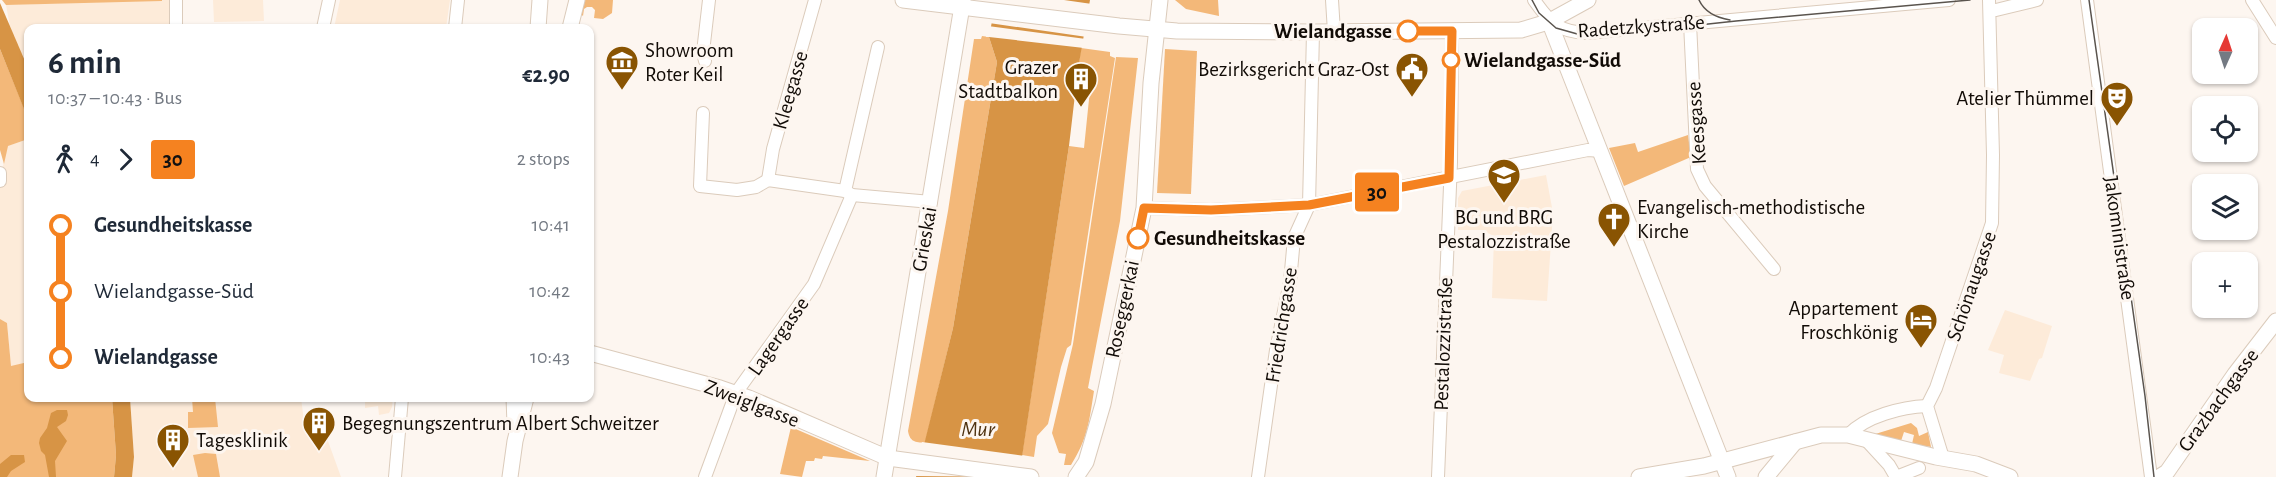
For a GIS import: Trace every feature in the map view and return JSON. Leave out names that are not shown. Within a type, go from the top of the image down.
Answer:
[{"type":"main road","points":[[538,24],[540,0]]},
{"type":"main road","points":[[571,24],[577,0]]},
{"type":"main road","name":"Radetzkystraße","points":[[903,0],[962,3],[982,9],[1156,29],[1313,32],[1521,30],[1549,21]]},
{"type":"main road","name":"Roseggerkai","points":[[1076,477],[1086,462],[1103,404],[1144,208],[1151,83],[1160,0]]},
{"type":"main road","points":[[1588,0],[1549,21],[1728,477]]},
{"type":"main road","name":"Grieskai","points":[[884,477],[962,3]]},
{"type":"main road","name":"Grazbachgasse","points":[[2159,477],[2166,472],[2235,374],[2276,321]]},
{"type":"main road","name":"Zweiglgasse","points":[[594,354],[736,393],[888,458],[1031,477]]},
{"type":"main road","points":[[514,402],[515,441]]},
{"type":"main road","points":[[510,477],[515,441],[525,402]]},
{"type":"main road","points":[[1639,477],[1722,461],[1821,435],[1848,435],[1976,464],[2010,477]]},
{"type":"main road","points":[[1766,477],[1795,442]]},
{"type":"street","points":[[176,0],[176,24]]},
{"type":"street","points":[[323,24],[329,0]]},
{"type":"street","points":[[455,24],[458,0]]},
{"type":"street","points":[[705,61],[703,52],[709,0]]},
{"type":"street","name":"Kleegasse","points":[[768,180],[773,149],[815,0]]},
{"type":"street","points":[[1332,0],[1334,32]]},
{"type":"street","points":[[1534,0],[1549,21]]},
{"type":"street","name":"Radetzkystraße","points":[[1549,21],[1564,30],[1587,33],[1949,0]]},
{"type":"street","points":[[1992,5],[2037,0]]},
{"type":"street","name":"Jakoministraße","points":[[2087,0],[2151,477]]},
{"type":"street","points":[[2252,0],[2276,38]]},
{"type":"street","name":"Schönaugasse","points":[[1928,406],[1992,223],[1992,5]]},
{"type":"street","name":"Keesgasse","points":[[1690,23],[1697,169],[1704,186],[1774,269]]},
{"type":"street","name":"Pestalozzistraße","points":[[1438,477],[1452,31]]},
{"type":"street","name":"Friedrichgasse","points":[[1258,477],[1290,282],[1294,238],[1309,205],[1313,32]]},
{"type":"street","name":"Lagergasse","points":[[705,477],[736,393],[814,284],[848,193],[878,47]]},
{"type":"street","points":[[703,113],[699,186],[737,190],[756,188],[768,180],[848,193],[931,202]]},
{"type":"street","points":[[1144,208],[1211,210],[1309,205],[1588,150],[1601,152]]},
{"type":"street","points":[[0,173],[0,181]]},
{"type":"street","points":[[395,477],[402,402]]},
{"type":"street","points":[[1848,435],[1867,419],[1918,406],[1928,406],[1943,458]]},
{"type":"street","points":[[1866,440],[1889,465],[1896,477],[1919,468]]},
{"type":"shaded area","points":[[2,0],[162,0],[162,1],[6,5]]},
{"type":"shaded area","points":[[169,0],[170,24],[24,24],[24,102],[6,5]]},
{"type":"shaded area","points":[[213,0],[263,0],[264,21],[214,22]]},
{"type":"shaded area","points":[[340,0],[450,0],[447,24],[335,24]]},
{"type":"shaded area","points":[[584,0],[613,0],[612,13],[603,19],[594,18],[595,10],[587,7],[584,9],[583,16],[580,13]]},
{"type":"shaded area","points":[[1175,0],[1218,0],[1219,16],[1186,9]]},
{"type":"shaded area","points":[[982,36],[989,37],[997,62],[953,328],[925,443],[918,442],[913,441],[908,431],[948,211],[974,39],[981,39]]},
{"type":"shaded area","points":[[1081,48],[1110,52],[1110,56],[1115,58],[1071,345],[1067,348],[1061,367],[1048,424],[1037,436],[1034,457],[1022,455],[1069,146],[1084,148],[1092,70],[1078,69]]},
{"type":"shaded area","points":[[0,49],[24,108],[24,140],[8,146],[4,164],[0,150]]},
{"type":"shaded area","points":[[1165,49],[1197,51],[1191,194],[1157,193]]},
{"type":"shaded area","points":[[1116,57],[1138,58],[1120,221],[1088,388],[1094,391],[1089,421],[1077,455],[1071,465],[1064,465],[1066,454],[1059,453],[1052,433],[1073,344]]},
{"type":"shaded area","points":[[1688,135],[1691,157],[1624,186],[1609,148],[1635,143],[1638,152]]},
{"type":"shaded area","points":[[24,140],[24,363],[11,367],[7,323],[0,319],[0,181],[7,146]]},
{"type":"shaded area","points":[[1546,175],[1553,213],[1547,301],[1492,298],[1494,236],[1481,230],[1458,230],[1458,198],[1462,191]]},
{"type":"shaded area","points":[[2005,310],[2052,326],[2042,358],[2039,359],[2030,381],[1999,373],[2004,355],[1988,350]]},
{"type":"shaded area","points":[[0,319],[7,323],[11,366],[24,363],[24,402],[112,402],[116,455],[114,477],[0,477]]},
{"type":"shaded area","points":[[130,402],[302,402],[304,421],[320,419],[341,477],[132,477],[134,457]]},
{"type":"shaded area","points":[[192,402],[215,402],[218,427],[188,428],[188,412],[193,412]]},
{"type":"shaded area","points":[[365,402],[393,402],[389,413],[379,415],[378,406],[365,408]]},
{"type":"shaded area","points":[[1911,423],[1917,428],[1919,436],[1928,432],[1931,447],[1912,444],[1914,435],[1904,432],[1901,441],[1872,435]]},
{"type":"shaded area","points":[[791,427],[870,461],[823,456],[822,459],[815,458],[814,461],[806,461],[802,477],[780,474]]},
{"type":"shaded area","points":[[216,454],[220,477],[198,477],[193,455]]},
{"type":"water","name":"Mur","points":[[996,0],[1090,0],[1019,477],[916,477],[953,328],[997,62],[989,37]]},
{"type":"water","points":[[0,3],[24,59],[24,109],[0,49]]},
{"type":"water","points":[[112,402],[130,402],[134,457],[132,477],[114,477],[116,455]]},
{"type":"water","points":[[57,410],[67,410],[66,421],[57,427],[67,441],[55,461],[56,477],[49,477],[45,455],[39,443],[47,428],[51,413]]},
{"type":"water","points":[[11,455],[24,455],[25,462],[11,471],[7,477],[0,477],[0,464]]},
{"type":"pier","points":[[993,0],[1064,0],[1092,4],[1087,37],[989,23]]},
{"type":"pier","points":[[988,26],[1086,39],[1084,48],[986,37]]},
{"type":"pier","points":[[922,442],[1025,456],[1022,477],[913,476]]},
{"type":"tram line","points":[[1532,0],[1539,13],[1556,28],[1588,37],[1970,0]]},
{"type":"tram line","points":[[1699,0],[1712,14],[1730,20]]},
{"type":"tram line","points":[[2089,0],[2145,396],[2154,477]]},
{"type":"bus line","name":"30","points":[[1138,238],[1144,208],[1211,210],[1309,205],[1449,178],[1452,31],[1408,31]]},
{"type":"place","name":"Wielandgasse","points":[[1408,31]]},
{"type":"place","name":"Wielandgasse-Süd","points":[[1451,60]]},
{"type":"place","name":"Showroom Roter Keil","points":[[622,91]]},
{"type":"place","name":"Bezirksgericht Graz-Ost","points":[[1412,98]]},
{"type":"place","name":"Grazer Stadtbalkon","points":[[1081,108]]},
{"type":"place","name":"Atelier Thümmel","points":[[2117,127]]},
{"type":"place","name":"BG und BRG Pestalozzistraße","points":[[1504,204]]},
{"type":"place","name":"Gesundheitskasse","points":[[1138,238]]},
{"type":"place","name":"Evangelisch-methodistische Kirche","points":[[1614,248]]},
{"type":"place","name":"Appartement Froschkönig","points":[[1921,349]]},
{"type":"place","name":"Begegnungszentrum Albert Schweitzer","points":[[319,452]]},
{"type":"place","name":"Tagesklinik","points":[[173,469]]}]
